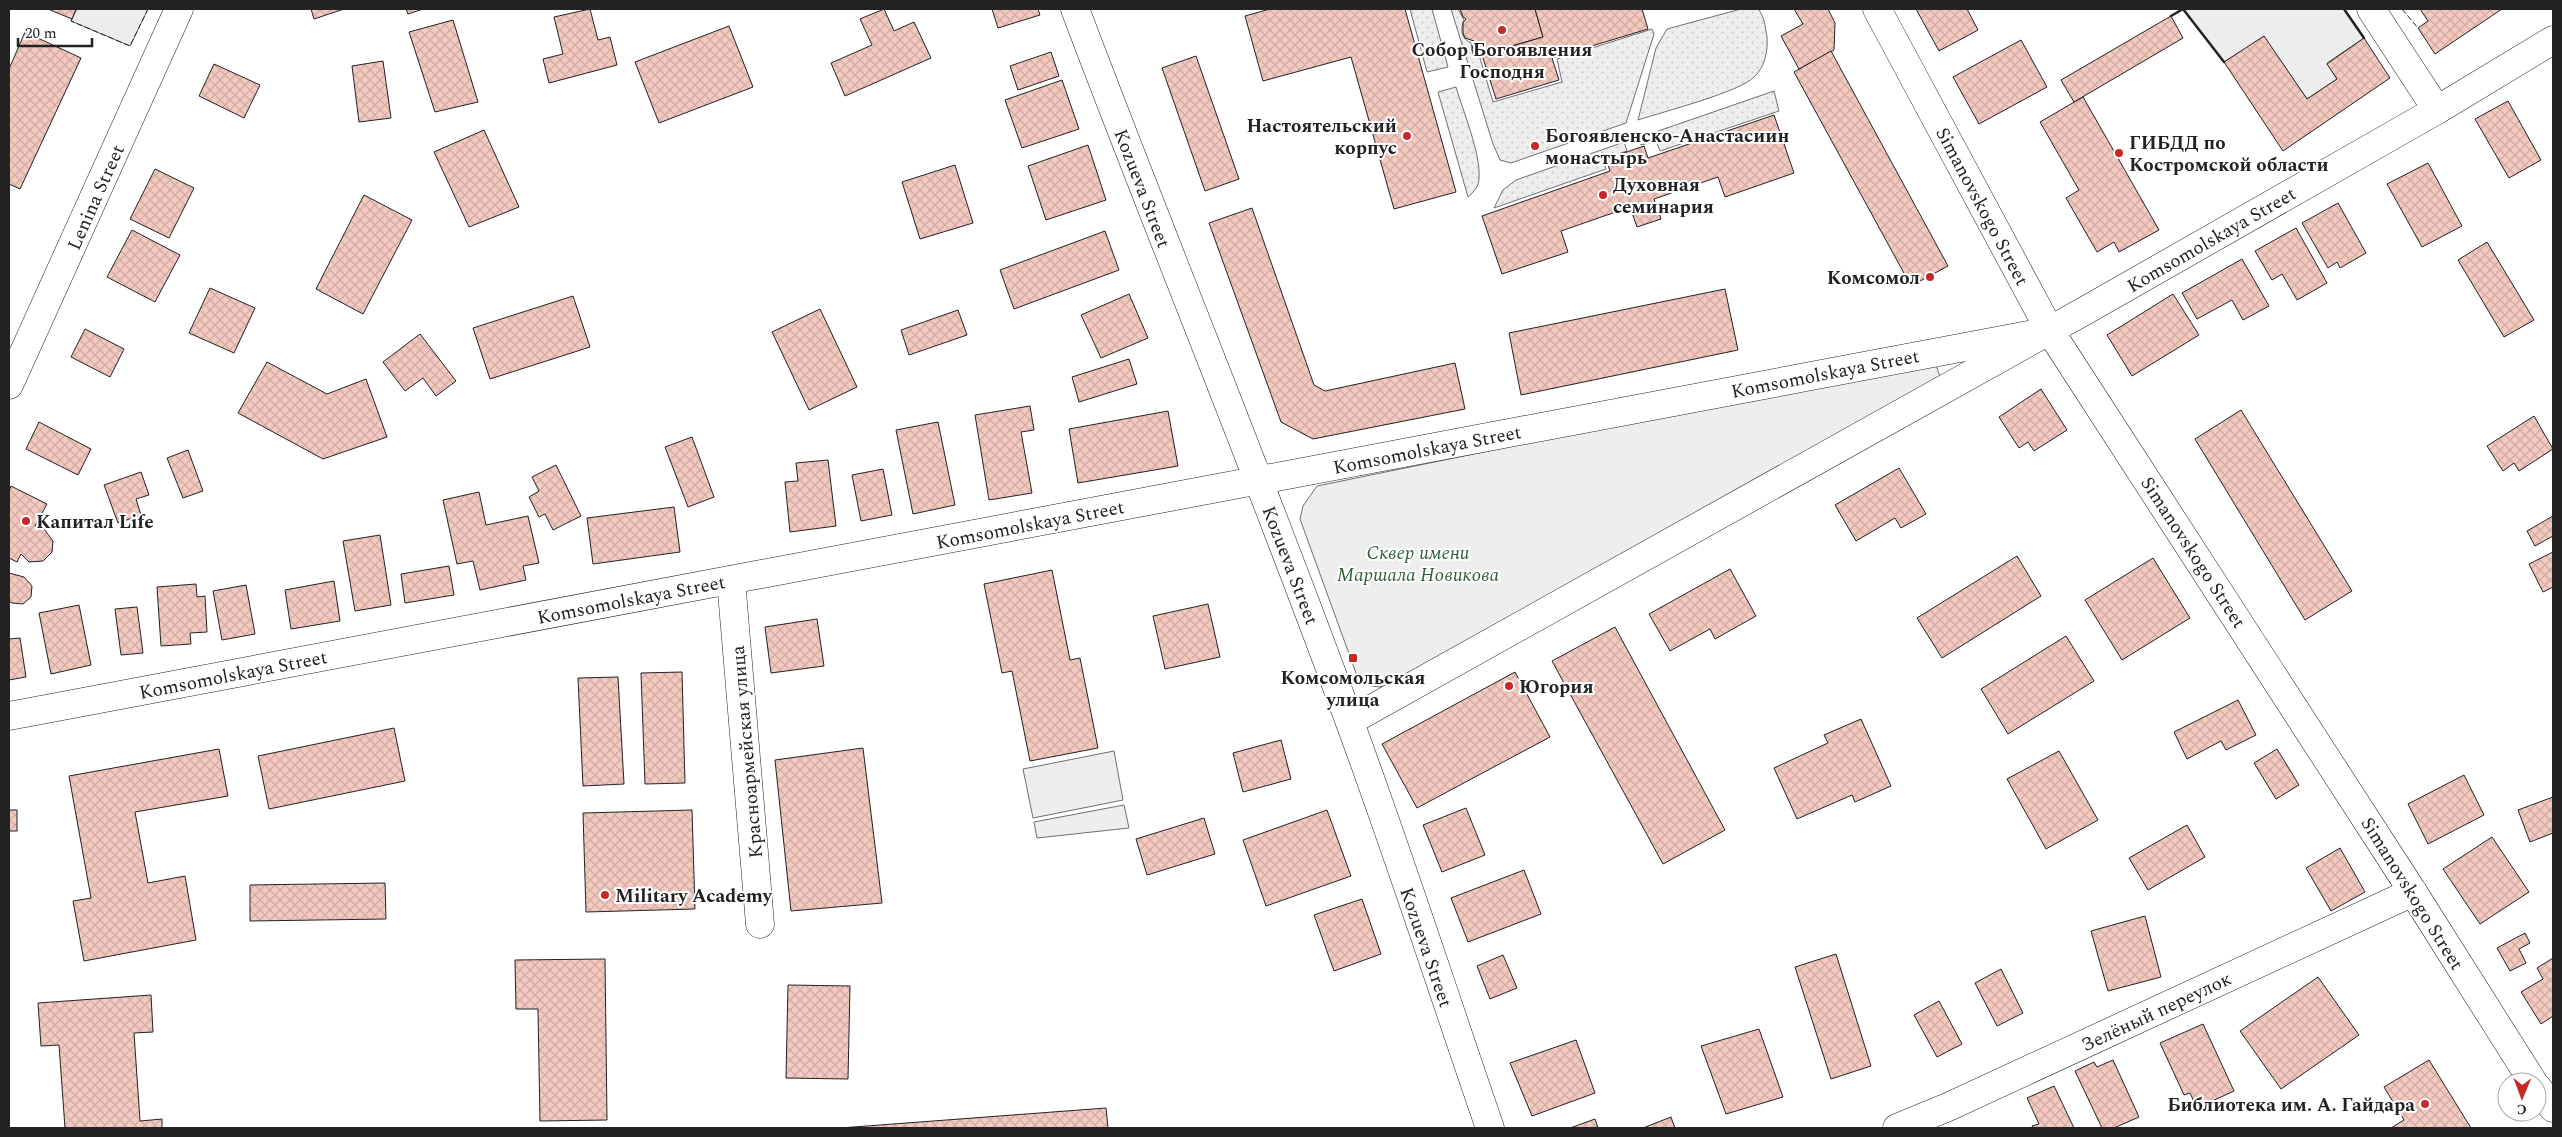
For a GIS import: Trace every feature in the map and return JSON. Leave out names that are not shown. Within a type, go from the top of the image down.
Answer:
[{"type":"street","name":"Lenina Street","points":[[9,385],[178,9]]},
{"type":"street","name":"Kozueva Street","points":[[1075,9],[1148,202],[1260,481],[1350,721],[1490,1128]]},
{"type":"street","name":"Simanovskogo Street","points":[[1877,9],[2050,331],[2413,892],[2527,1072]]},
{"type":"street","points":[[2371,9],[2437,110]]},
{"type":"street","name":"Komsomolskaya Street","points":[[1350,721],[2050,331],[2437,110],[2553,40]]},
{"type":"street","name":"Komsomolskaya Street","points":[[9,716],[2050,331]]},
{"type":"street","name":"Красноармейская улица","points":[[731,580],[760,924]]},
{"type":"street","name":"Зелёный переулок","points":[[1897,1128],[1948,1108],[2413,892]]},
{"type":"green space","points":[[1410,9],[1432,9],[1448,67],[1427,72]]},
{"type":"green space","points":[[1451,9],[1458,9],[1464,20],[1462,27],[1463,36],[1471,43],[1473,56],[1480,58],[1493,102],[1562,82],[1557,59],[1652,29],[1654,34],[1626,123],[1511,163],[1500,160],[1493,144]]},
{"type":"green space","points":[[1741,9],[1758,9],[1764,22],[1767,48],[1765,59],[1758,73],[1746,83],[1733,89],[1638,120],[1656,48],[1667,29]]},
{"type":"green space","points":[[1456,87],[1471,132],[1479,168],[1478,184],[1468,197],[1438,92]]},
{"type":"green space","points":[[1774,91],[1779,111],[1660,151],[1656,141],[1641,145],[1638,138]]},
{"type":"green space","points":[[1624,142],[1627,151],[1603,159],[1606,169],[1494,208],[1503,190],[1516,180]]},
{"type":"green space","name":"Сквер имени Маршала Новикова","points":[[1934,360],[1942,382],[1394,685],[1379,687],[1360,684],[1300,519],[1303,506],[1317,486]]},
{"type":"green space","points":[[1124,805],[1129,828],[1037,838],[1034,822]]},
{"type":"shaded area","points":[[77,9],[148,9],[130,46],[71,21]]},
{"type":"shaded area","points":[[2183,9],[2344,9],[2364,38],[2327,63],[2337,79],[2307,99],[2264,37],[2224,62]]},
{"type":"shaded area","points":[[1114,751],[1123,800],[1033,818],[1023,769]]},
{"type":"building","points":[[48,9],[76,9],[72,19]]},
{"type":"building","points":[[311,9],[344,9],[314,19]]},
{"type":"building","points":[[406,9],[423,9],[408,14]]},
{"type":"building","points":[[590,9],[598,40],[610,37],[617,65],[549,83],[543,59],[563,54],[554,17]]},
{"type":"building","points":[[884,9],[894,31],[914,22],[931,58],[845,96],[831,63],[872,45],[860,19]]},
{"type":"building","points":[[992,9],[1038,9],[1040,15],[998,28]]},
{"type":"building","name":"Настоятельский корпус","points":[[1270,9],[1405,9],[1456,192],[1394,209],[1351,57],[1263,81],[1245,16]]},
{"type":"building","name":"Собор Богоявления Господня","points":[[1460,9],[1535,9],[1543,37],[1477,56],[1472,50],[1474,41],[1465,38],[1463,33],[1463,23],[1466,19],[1463,17]]},
{"type":"building","points":[[1535,9],[1642,9],[1648,29],[1552,58],[1559,80],[1496,99],[1482,55],[1543,37]]},
{"type":"building","points":[[1794,9],[1828,9],[1835,23],[1834,50],[1799,69],[1781,36],[1803,24]]},
{"type":"building","points":[[1916,9],[1967,9],[1978,30],[1939,51]]},
{"type":"building","points":[[2420,9],[2502,9],[2435,54],[2418,28],[2428,21]]},
{"type":"building","points":[[2171,16],[2183,38],[2074,102],[2061,80]]},
{"type":"building","points":[[453,20],[478,102],[435,112],[409,32]]},
{"type":"building","points":[[729,26],[753,87],[659,123],[635,62]]},
{"type":"building","points":[[25,32],[81,58],[20,189],[9,184],[9,69]]},
{"type":"building","points":[[2264,36],[2307,99],[2337,79],[2327,64],[2364,38],[2390,78],[2283,151],[2224,62]]},
{"type":"building","points":[[2021,40],[2047,87],[1979,124],[1953,77]]},
{"type":"building","points":[[1831,51],[1948,266],[1911,286],[1794,72]]},
{"type":"building","points":[[1051,52],[1059,76],[1018,90],[1010,66]]},
{"type":"building","points":[[1196,56],[1239,179],[1205,191],[1162,68]]},
{"type":"building","points":[[383,61],[391,118],[359,122],[352,66]]},
{"type":"building","points":[[214,64],[260,85],[244,118],[199,96]]},
{"type":"building","points":[[1062,80],[1079,129],[1022,148],[1005,100]]},
{"type":"building","points":[[2083,97],[2159,230],[2119,252],[2114,242],[2097,252],[2066,198],[2079,190],[2040,122]]},
{"type":"building","points":[[2508,101],[2541,160],[2509,178],[2475,119]]},
{"type":"building","name":"Духовная семинария","points":[[1774,115],[1794,173],[1725,197],[1718,177],[1654,199],[1661,219],[1637,227],[1630,207],[1561,231],[1568,252],[1502,274],[1482,216],[1610,171],[1606,159],[1644,146],[1648,158]]},
{"type":"building","points":[[484,130],[519,207],[469,227],[434,152]]},
{"type":"building","points":[[1088,145],[1106,200],[1046,220],[1028,166]]},
{"type":"building","points":[[2428,163],[2462,226],[2422,247],[2387,184]]},
{"type":"building","points":[[955,165],[973,223],[920,239],[902,182]]},
{"type":"building","points":[[155,169],[194,188],[169,238],[130,219]]},
{"type":"building","points":[[364,195],[412,220],[363,314],[316,289]]},
{"type":"building","points":[[2338,203],[2366,253],[2340,268],[2337,262],[2328,268],[2302,223]]},
{"type":"building","points":[[1252,208],[1314,385],[1325,391],[1455,363],[1465,409],[1313,439],[1281,422],[1209,223]]},
{"type":"building","points":[[2296,228],[2327,283],[2297,300],[2282,274],[2272,280],[2255,251]]},
{"type":"building","points":[[132,230],[180,255],[155,302],[107,277]]},
{"type":"building","points":[[1105,231],[1119,270],[1014,309],[1000,270]]},
{"type":"building","points":[[2487,242],[2534,320],[2504,337],[2458,260]]},
{"type":"building","points":[[2242,259],[2269,306],[2243,320],[2232,300],[2197,319],[2182,293]]},
{"type":"building","points":[[210,288],[255,308],[234,353],[189,333]]},
{"type":"building","points":[[1725,289],[1738,350],[1521,395],[1509,333]]},
{"type":"building","points":[[1129,294],[1148,338],[1101,358],[1081,315]]},
{"type":"building","points":[[2173,294],[2199,335],[2132,376],[2107,335]]},
{"type":"building","points":[[573,296],[590,347],[490,379],[473,328]]},
{"type":"building","points":[[820,309],[857,387],[809,410],[772,332]]},
{"type":"building","points":[[958,310],[967,335],[909,355],[901,330]]},
{"type":"building","points":[[85,329],[124,349],[110,377],[71,357]]},
{"type":"building","points":[[420,334],[456,381],[436,396],[423,378],[405,391],[383,362]]},
{"type":"building","points":[[1129,359],[1137,384],[1079,402],[1072,377]]},
{"type":"building","points":[[267,362],[327,394],[366,379],[387,437],[323,459],[238,413]]},
{"type":"building","points":[[2041,389],[2067,430],[2034,451],[2028,442],[2019,448],[1999,417]]},
{"type":"building","points":[[1030,406],[1034,430],[1021,432],[1032,493],[989,500],[975,415]]},
{"type":"building","points":[[2241,410],[2352,591],[2305,620],[2195,439]]},
{"type":"building","points":[[1168,411],[1178,466],[1078,483],[1069,429]]},
{"type":"building","points":[[2534,416],[2553,449],[2519,471],[2514,463],[2503,471],[2487,446]]},
{"type":"building","points":[[39,422],[91,449],[78,475],[26,449]]},
{"type":"building","points":[[938,422],[955,505],[913,514],[896,430]]},
{"type":"building","points":[[692,437],[714,497],[688,507],[665,447]]},
{"type":"building","points":[[188,450],[203,491],[183,498],[167,458]]},
{"type":"building","points":[[828,460],[836,526],[790,532],[785,482],[798,481],[796,463]]},
{"type":"building","points":[[556,465],[581,516],[553,530],[545,514],[539,517],[529,497],[539,491],[532,477]]},
{"type":"building","points":[[1899,468],[1926,514],[1901,528],[1895,518],[1856,541],[1835,505]]},
{"type":"building","points":[[883,469],[892,515],[861,521],[852,475]]},
{"type":"building","points":[[141,472],[149,495],[136,499],[141,515],[118,523],[104,485]]},
{"type":"building","points":[[11,486],[47,504],[35,526],[44,529],[53,541],[52,552],[43,561],[29,562],[21,554],[17,562],[9,558],[9,491]]},
{"type":"building","points":[[479,492],[486,525],[528,516],[539,563],[523,566],[526,580],[480,590],[473,561],[457,564],[443,500]]},
{"type":"building","points":[[674,507],[680,552],[593,564],[587,518]]},
{"type":"building","points":[[2553,516],[2553,536],[2535,546],[2527,531]]},
{"type":"building","points":[[380,535],[391,605],[355,611],[343,541]]},
{"type":"building","points":[[2553,552],[2553,587],[2543,592],[2529,564]]},
{"type":"building","points":[[2017,556],[2041,596],[1942,658],[1917,618]]},
{"type":"building","points":[[2153,558],[2190,618],[2122,660],[2085,600]]},
{"type":"building","points":[[449,566],[454,595],[405,603],[401,574]]},
{"type":"building","points":[[1730,569],[1756,616],[1715,639],[1710,629],[1670,651],[1649,614]]},
{"type":"building","points":[[1052,570],[1070,660],[1080,658],[1098,748],[1030,761],[1012,671],[1002,673],[984,584]]},
{"type":"building","points":[[9,573],[24,577],[32,586],[31,597],[23,604],[9,601]]},
{"type":"building","points":[[334,581],[340,621],[291,629],[285,590]]},
{"type":"building","points":[[196,584],[197,597],[205,596],[207,632],[190,633],[191,644],[161,646],[157,587]]},
{"type":"building","points":[[246,585],[255,634],[222,640],[213,591]]},
{"type":"building","points":[[1208,604],[1220,657],[1165,669],[1153,616]]},
{"type":"building","points":[[79,605],[91,665],[51,674],[39,613]]},
{"type":"building","points":[[137,607],[143,653],[121,655],[115,609]]},
{"type":"building","points":[[817,619],[824,666],[771,673],[765,627]]},
{"type":"building","points":[[1615,627],[1725,830],[1663,864],[1552,661]]},
{"type":"building","points":[[2066,636],[2094,681],[2008,734],[1981,689]]},
{"type":"building","points":[[20,638],[26,677],[9,680],[9,639]]},
{"type":"building","points":[[682,672],[685,783],[645,784],[641,673]]},
{"type":"building","points":[[1515,672],[1550,737],[1417,808],[1382,744]]},
{"type":"building","points":[[618,677],[624,784],[583,786],[578,678]]},
{"type":"building","points":[[2238,700],[2256,735],[2226,750],[2221,741],[2187,759],[2174,732]]},
{"type":"building","points":[[1861,719],[1891,786],[1855,802],[1852,795],[1797,819],[1774,768],[1828,743],[1824,735]]},
{"type":"building","points":[[394,728],[405,781],[269,809],[258,756]]},
{"type":"building","points":[[1281,740],[1291,779],[1243,792],[1233,753]]},
{"type":"building","points":[[863,748],[882,903],[791,911],[775,760]]},
{"type":"building","points":[[219,749],[228,796],[135,812],[148,883],[185,876],[196,940],[84,961],[73,901],[91,898],[69,776]]},
{"type":"building","points":[[2277,749],[2299,785],[2276,799],[2254,763]]},
{"type":"building","points":[[2059,751],[2098,820],[2046,849],[2007,779]]},
{"type":"building","points":[[2464,775],[2484,815],[2428,844],[2408,804]]},
{"type":"building","points":[[2553,797],[2553,833],[2530,842],[2518,810]]},
{"type":"building","points":[[1466,808],[1485,855],[1442,872],[1423,825]]},
{"type":"building","points":[[9,810],[17,810],[17,831],[9,831]]},
{"type":"building","points":[[692,810],[695,909],[586,912],[583,813]]},
{"type":"building","points":[[1327,810],[1351,876],[1266,906],[1243,840]]},
{"type":"building","points":[[1204,818],[1215,854],[1147,875],[1136,839]]},
{"type":"building","points":[[2187,825],[2205,857],[2148,890],[2129,858]]},
{"type":"building","points":[[2492,837],[2529,892],[2480,924],[2443,869]]},
{"type":"building","points":[[2340,848],[2365,892],[2331,911],[2306,868]]},
{"type":"building","points":[[1524,870],[1541,914],[1468,942],[1451,898]]},
{"type":"building","points":[[385,883],[386,919],[250,921],[250,885]]},
{"type":"building","points":[[1362,899],[1381,954],[1334,971],[1314,915]]},
{"type":"building","points":[[2145,916],[2161,977],[2108,991],[2091,931]]},
{"type":"building","points":[[2525,933],[2530,943],[2519,949],[2526,963],[2510,971],[2497,948]]},
{"type":"building","points":[[1836,954],[1871,1066],[1831,1079],[1795,967]]},
{"type":"building","points":[[1503,955],[1517,988],[1490,999],[1477,966]]},
{"type":"building","points":[[2553,958],[2553,1016],[2541,1024],[2521,992],[2543,979],[2537,968]]},
{"type":"building","points":[[605,959],[607,1120],[540,1121],[538,1009],[516,1009],[515,960]]},
{"type":"building","points":[[2001,969],[2023,1013],[1997,1026],[1975,983]]},
{"type":"building","points":[[2318,977],[2359,1035],[2281,1089],[2240,1031]]},
{"type":"building","points":[[788,985],[850,986],[848,1079],[786,1078]]},
{"type":"building","points":[[151,995],[153,1032],[134,1033],[140,1121],[162,1119],[162,1128],[65,1128],[59,1045],[41,1046],[38,1003]]},
{"type":"building","points":[[1939,1001],[1962,1044],[1937,1057],[1914,1015]]},
{"type":"building","points":[[2203,1024],[2234,1091],[2197,1108],[2190,1093],[2184,1095],[2160,1043]]},
{"type":"building","points":[[1759,1029],[1783,1097],[1726,1114],[1701,1046]]},
{"type":"building","points":[[1576,1040],[1595,1093],[1532,1116],[1510,1063]]},
{"type":"building","points":[[2113,1060],[2139,1117],[2114,1128],[2102,1128],[2075,1071],[2094,1062],[2097,1067]]},
{"type":"building","name":"Библиотека им. А. Гайдара","points":[[2429,1060],[2471,1128],[2391,1128],[2404,1120],[2384,1087]]},
{"type":"building","points":[[2054,1086],[2074,1128],[2033,1128],[2032,1126],[2039,1124],[2027,1098]]},
{"type":"building","points":[[1106,1108],[1108,1128],[840,1128]]},
{"type":"building","points":[[1671,1117],[1675,1128],[1643,1128]]},
{"type":"building","points":[[1595,1119],[1598,1128],[1570,1128]]},
{"type":"fence","points":[[72,19],[71,21],[130,46],[148,9]]},
{"type":"fence","points":[[2402,9],[2418,28]]},
{"type":"wall","points":[[2183,9],[2224,62]]},
{"type":"wall","points":[[2171,16],[2183,9]]},
{"type":"wall","points":[[2344,9],[2364,38]]},
{"type":"place","name":"Собор Богоявления Господня","points":[[1502,30]]},
{"type":"place","name":"Настоятельский корпус","points":[[1407,136]]},
{"type":"place","name":"Богоявленско-Анастасиин монастырь","points":[[1535,146]]},
{"type":"place","name":"ГИБДД по Костромской области","points":[[2119,153]]},
{"type":"place","name":"Духовная семинария","points":[[1603,195]]},
{"type":"place","name":"Комсомол","points":[[1930,277]]},
{"type":"place","name":"Капитал Life","points":[[26,521]]},
{"type":"place","name":"Комсомольская улица","points":[[1353,658]]},
{"type":"place","name":"Югория","points":[[1509,686]]},
{"type":"place","name":"Military Academy","points":[[605,895]]},
{"type":"place","name":"Библиотека им. А. Гайдара","points":[[2425,1104]]}]
